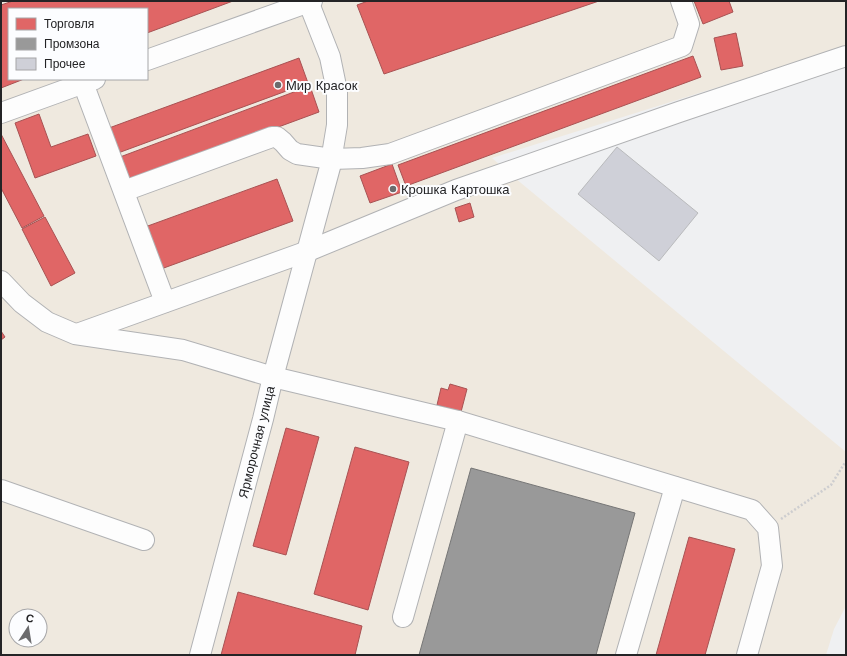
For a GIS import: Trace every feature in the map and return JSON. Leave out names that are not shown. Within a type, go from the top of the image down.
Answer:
[{"type":"lane","points":[[148,60],[310,1],[330,57],[337,91],[337,125],[330,167],[273,376],[458,422],[752,510],[768,528],[772,566],[747,655]]},
{"type":"lane","points":[[124,191],[272,137],[278,137],[290,150],[297,154],[332,159],[362,158],[390,154],[682,46],[689,24],[681,1]]},
{"type":"lane","points":[[75,334],[308,251],[456,190],[678,112],[846,56]]},
{"type":"lane","points":[[1,113],[89,81],[124,191],[165,302]]},
{"type":"lane","name":"Ярморочная улица","points":[[1,280],[22,303],[47,322],[75,334],[183,350],[273,376],[264,419],[200,655]]},
{"type":"lane","points":[[403,617],[458,422]]},
{"type":"lane","points":[[626,655],[675,487]]},
{"type":"lane","points":[[1,490],[144,540]]},
{"type":"path","points":[[768,528],[831,485],[846,461]]},
{"type":"shaded area","points":[[1,1],[846,1],[846,47],[492,158],[846,452],[846,606],[834,629],[826,655],[1,655]]},
{"type":"building: Торговля","points":[[13,1],[233,1],[148,33],[148,8],[8,8],[8,80],[21,80],[1,88],[1,5]]},
{"type":"building: Торговля","points":[[368,1],[599,1],[384,74],[357,5]]},
{"type":"building: Торговля","points":[[694,1],[729,1],[733,12],[703,24]]},
{"type":"building: Торговля","points":[[736,33],[743,66],[721,70],[714,38]]},
{"type":"building: Торговля","points":[[693,56],[701,77],[406,186],[398,165]]},
{"type":"building: Торговля","points":[[299,58],[308,83],[118,153],[109,128]]},
{"type":"building: Торговля","points":[[310,86],[319,112],[129,182],[120,157]]},
{"type":"building: Торговля","points":[[39,114],[51,147],[88,134],[96,156],[35,178],[15,123]]},
{"type":"building: Торговля","points":[[1,134],[44,216],[22,228],[1,188]]},
{"type":"building: Торговля","points":[[392,164],[402,192],[370,203],[360,176]]},
{"type":"building: Торговля","points":[[277,179],[293,221],[161,269],[145,227]]},
{"type":"building: Торговля","points":[[470,203],[474,217],[459,222],[455,208]]},
{"type":"building: Торговля","points":[[45,217],[75,273],[51,286],[22,229]]},
{"type":"building: Торговля","points":[[1,331],[5,337],[1,340]]},
{"type":"building: Торговля","points":[[450,384],[467,389],[461,412],[437,405],[441,388],[448,390]]},
{"type":"building: Торговля","points":[[286,428],[319,437],[286,555],[253,546]]},
{"type":"building: Торговля","points":[[355,447],[409,462],[368,610],[314,594]]},
{"type":"building: Торговля","points":[[689,537],[735,549],[705,655],[656,655]]},
{"type":"building: Торговля","points":[[238,592],[362,626],[355,655],[221,655]]},
{"type":"building: Промзона","points":[[471,468],[635,513],[596,655],[419,655]]},
{"type":"building: Прочее","points":[[617,147],[698,213],[659,261],[578,194]]},
{"type":"place","name":"Мир Красок","points":[[278,85]]},
{"type":"place","name":"Крошка Картошка","points":[[393,189]]}]
